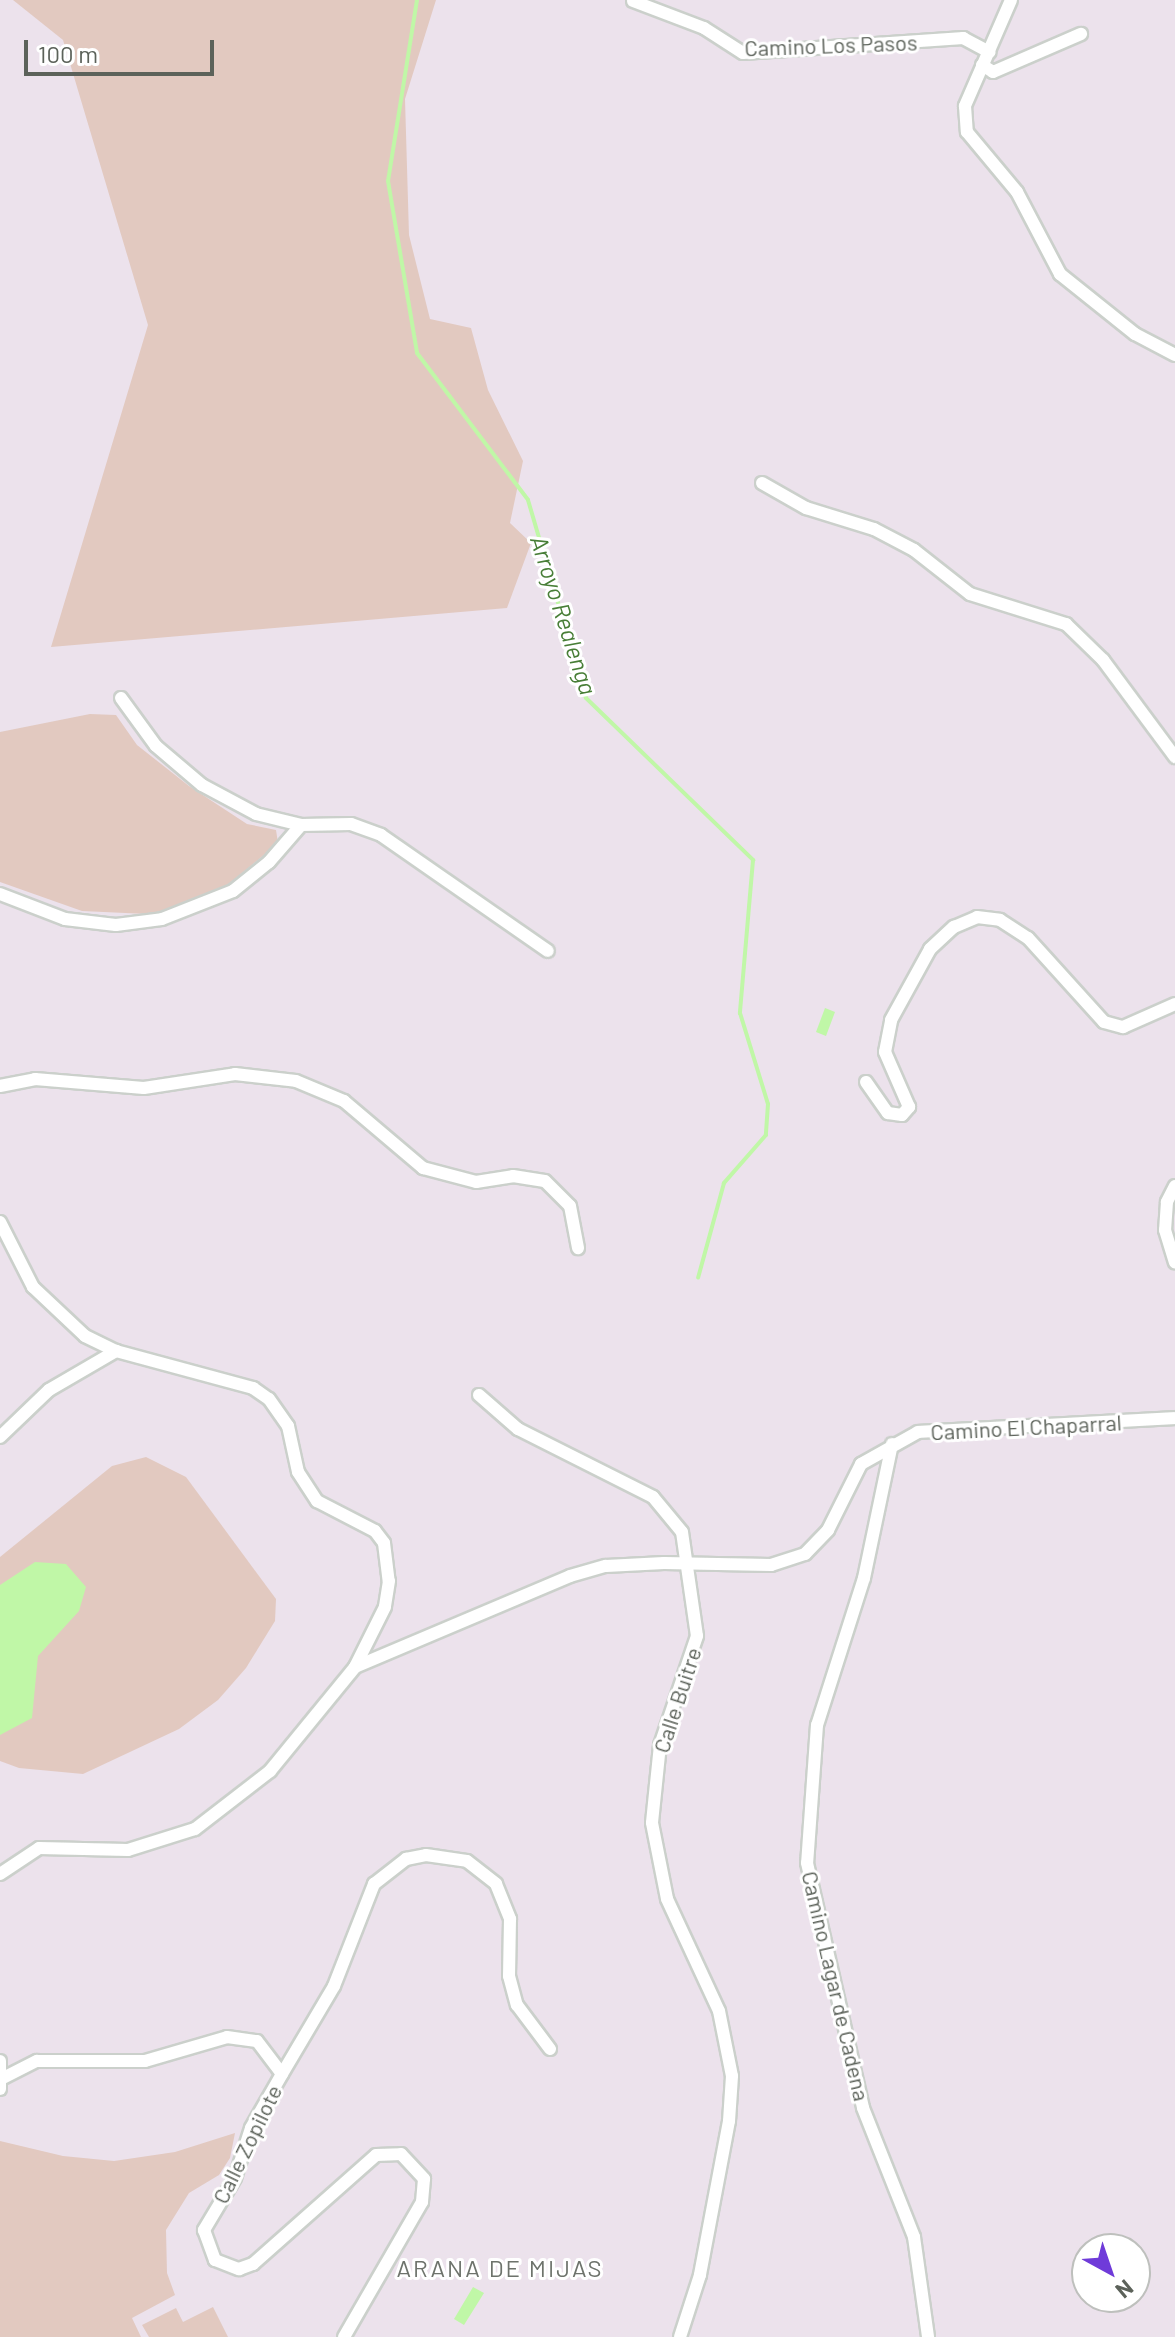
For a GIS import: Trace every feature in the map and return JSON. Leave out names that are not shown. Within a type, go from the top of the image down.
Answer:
[{"type":"street","points":[[1011,0],[965,106],[967,132],[1017,192],[1060,274],[1135,334],[1175,355]]},
{"type":"street","name":"Camino Los Pasos","points":[[633,1],[704,28],[743,53],[963,38],[989,52]]},
{"type":"street","points":[[982,65],[993,72],[1081,34]]},
{"type":"street","points":[[762,483],[806,508],[874,529],[914,550],[970,594],[1066,624],[1103,660],[1175,757]]},
{"type":"street","points":[[121,698],[156,746],[202,785],[256,814],[301,825],[351,824],[373,831],[548,951]]},
{"type":"street","points":[[0,894],[65,919],[116,925],[162,919],[233,891],[269,862],[301,825]]},
{"type":"street","points":[[866,1082],[888,1113],[902,1115],[909,1107],[885,1052],[891,1020],[930,949],[954,927],[977,917],[1000,920],[1028,938],[1104,1022],[1123,1027],[1175,1004]]},
{"type":"street","points":[[0,1086],[35,1079],[144,1088],[235,1074],[296,1081],[344,1101],[423,1168],[476,1182],[513,1176],[545,1181],[570,1206],[578,1248]]},
{"type":"street","points":[[1175,1186],[1167,1202],[1165,1230],[1175,1262]]},
{"type":"street","points":[[0,1222],[22,1270],[45,1301],[85,1336],[116,1351],[253,1388],[269,1399],[288,1426],[298,1472],[317,1501],[375,1531],[384,1543],[389,1581],[385,1607],[355,1667],[270,1771],[195,1829],[128,1850],[39,1848],[0,1874]]},
{"type":"street","points":[[0,1437],[49,1390],[116,1351]]},
{"type":"street","name":"Calle Buitre","points":[[479,1395],[518,1429],[665,1506],[682,1532],[697,1636],[660,1745],[652,1823],[667,1899],[725,2029],[732,2098],[700,2275],[680,2337]]},
{"type":"street","name":"Camino El Chaparral","points":[[355,1667],[570,1576],[606,1566],[687,1563],[771,1565],[805,1554],[828,1530],[861,1464],[918,1432],[1175,1418]]},
{"type":"street","name":"Camino Lagar de Cadena","points":[[892,1444],[864,1578],[817,1725],[807,1863],[863,2108],[914,2237],[928,2337]]},
{"type":"street","points":[[282,2074],[334,1986],[374,1884],[406,1859],[426,1855],[467,1861],[496,1884],[510,1919],[509,1976],[517,2005],[550,2049]]},
{"type":"street","name":"Calle Zopilote","points":[[1,2084],[37,2061],[145,2061],[238,2035],[265,2047],[282,2074],[251,2128],[235,2178],[210,2218],[203,2241],[225,2266],[253,2264],[302,2225],[364,2162],[389,2152],[411,2160],[424,2179],[422,2202],[344,2337]]},
{"type":"street","points":[[0,2061],[1,2084]]},
{"type":"shaded area","points":[[13,0],[436,0],[405,99],[409,235],[430,319],[471,328],[488,390],[523,461],[510,523],[531,543],[507,608],[51,647],[148,325],[63,40]]},
{"type":"shaded area","points":[[90,714],[116,715],[137,745],[189,786],[247,824],[276,830],[278,843],[228,885],[185,906],[147,914],[82,911],[0,882],[0,732]]},
{"type":"shaded area","points":[[825,1008],[835,1012],[826,1036],[816,1032]]},
{"type":"shaded area","points":[[146,1457],[186,1477],[276,1599],[275,1621],[246,1668],[218,1700],[179,1729],[83,1774],[19,1768],[0,1761],[0,1557],[112,1466]]},
{"type":"shaded area","points":[[35,1562],[66,1564],[86,1587],[79,1611],[38,1656],[32,1718],[0,1735],[0,1585]]},
{"type":"shaded area","points":[[235,2133],[230,2158],[219,2175],[189,2193],[166,2230],[167,2273],[175,2295],[132,2318],[141,2337],[0,2337],[0,2141],[63,2156],[114,2161],[175,2152]]},
{"type":"shaded area","points":[[473,2287],[484,2293],[464,2325],[454,2319]]},
{"type":"shaded area","points":[[213,2307],[228,2337],[149,2337],[142,2325],[176,2308],[183,2322]]},
{"type":"waterway","name":"Arroyo Realenga","points":[[417,0],[388,181],[417,353],[528,500],[586,698],[753,860],[740,1013],[768,1104],[766,1135],[724,1183],[698,1278]]},
{"type":"district","name":"ARANA DE MIJAS","points":[[500,2268]]}]
